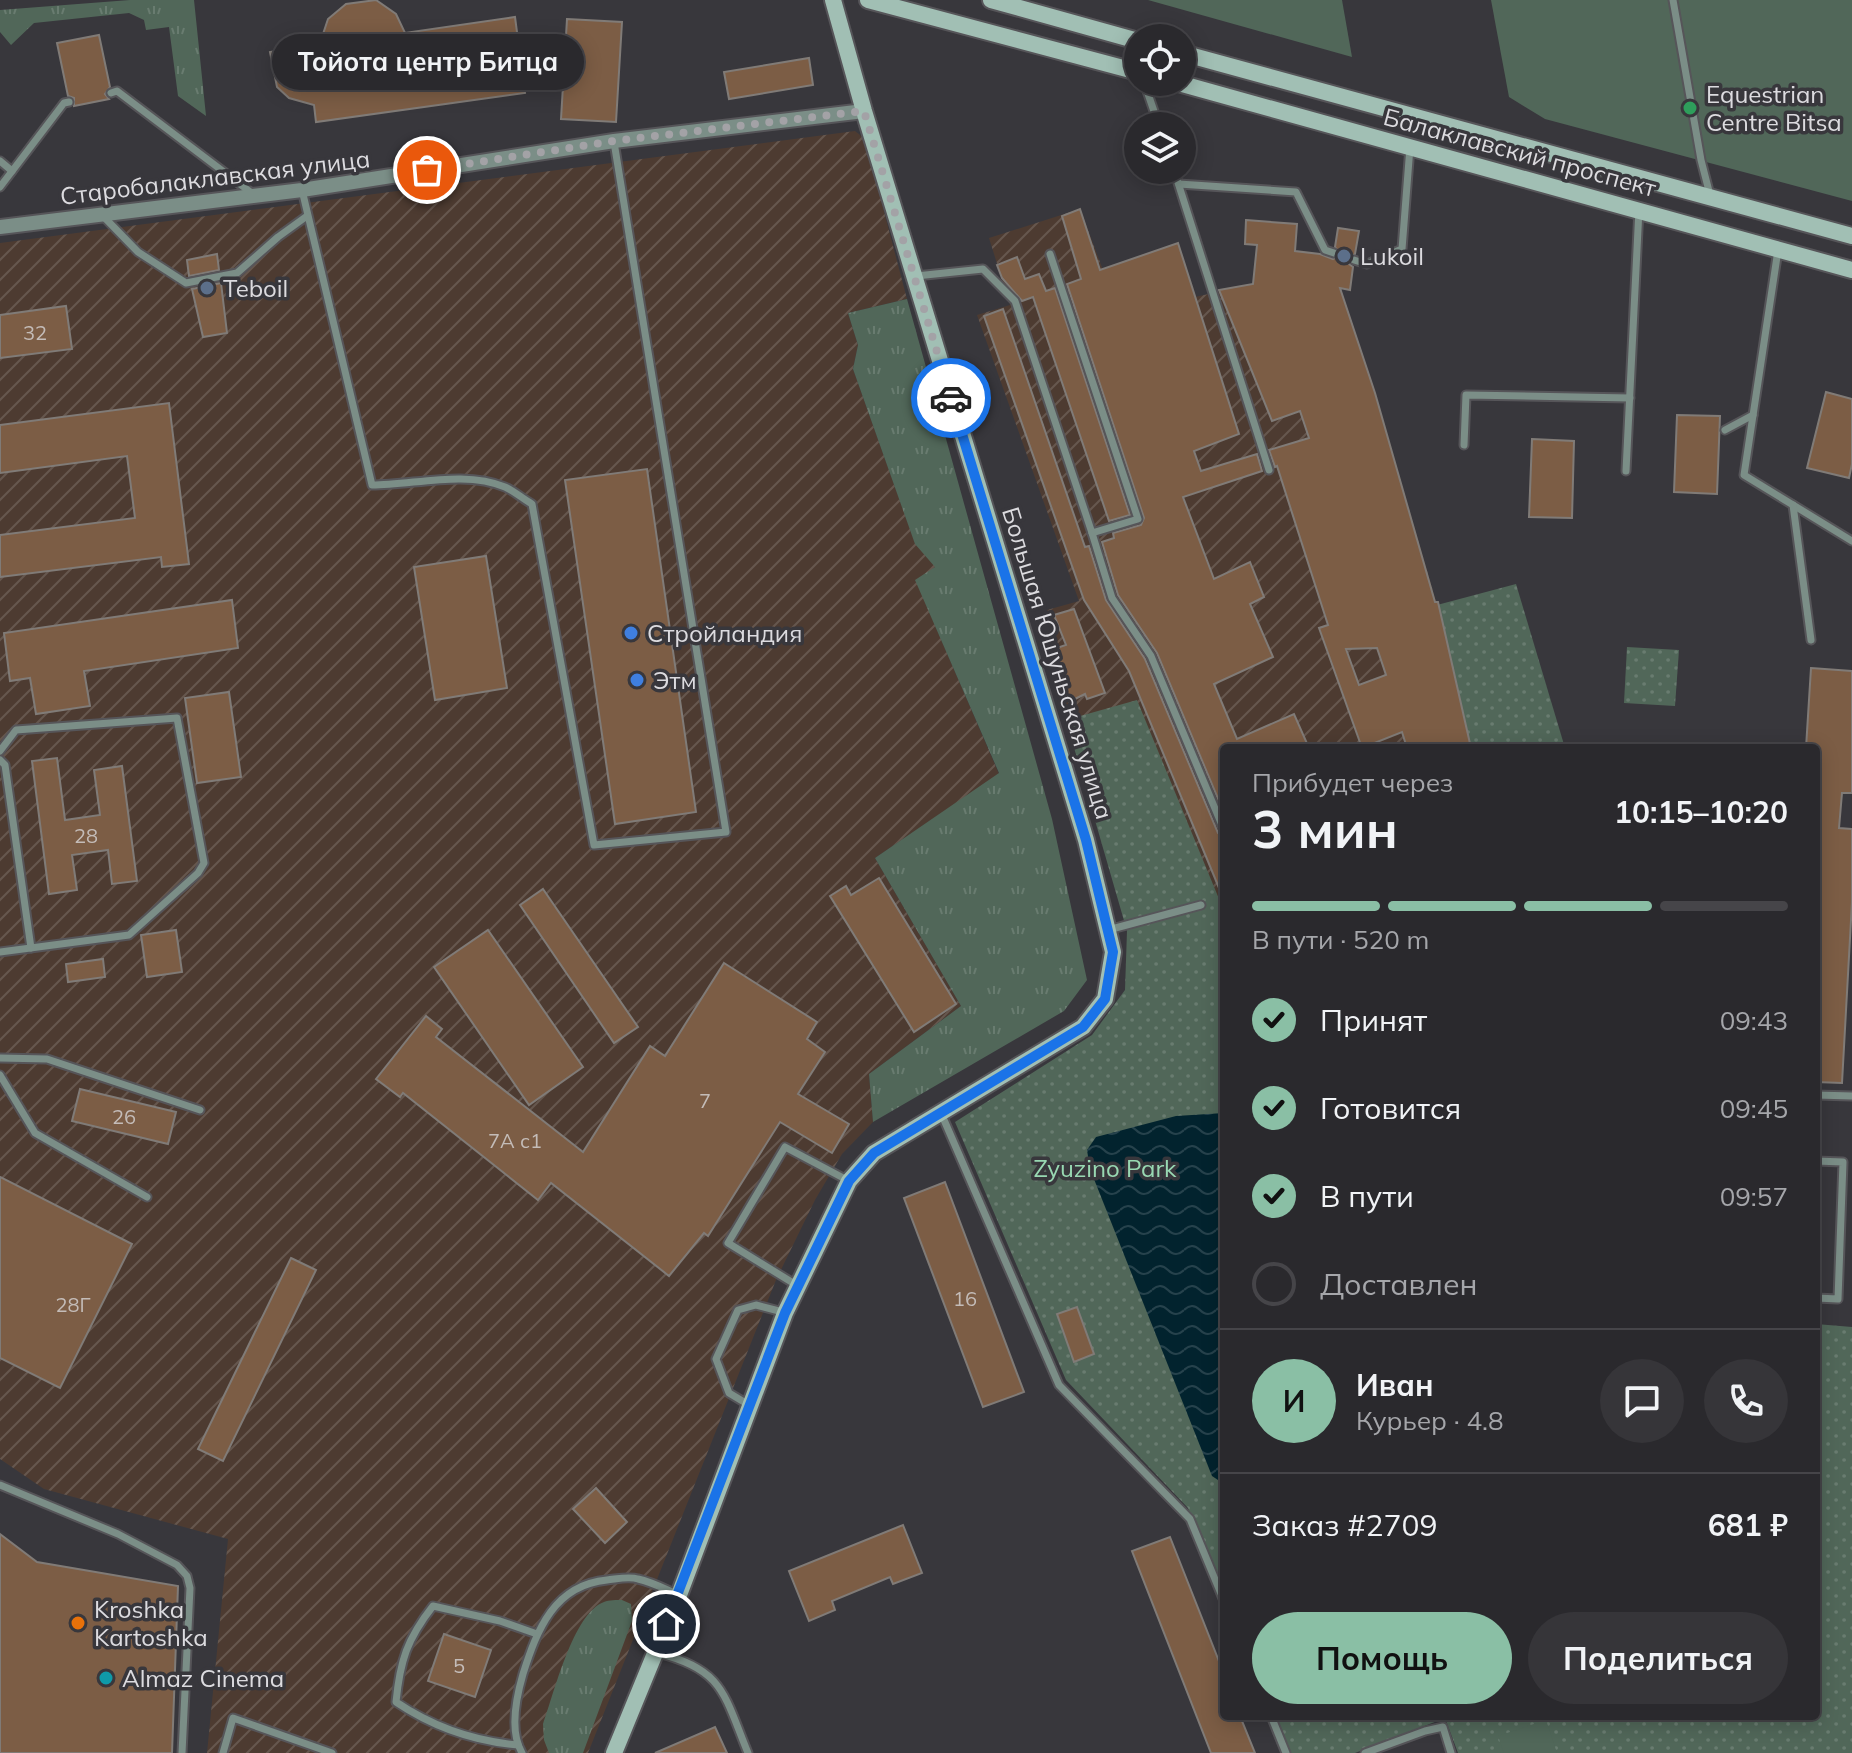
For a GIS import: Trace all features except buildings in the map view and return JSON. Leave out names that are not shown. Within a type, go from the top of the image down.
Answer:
[{"type":"street","name":"Большая Юшуньская улица","points":[[614,1753],[679,1595],[785,1313],[849,1181],[874,1153],[1083,1027],[1105,999],[1113,952],[1086,840],[833,0]]},
{"type":"street","points":[[868,0],[1124,68]]},
{"type":"street","points":[[991,0],[1044,8],[1124,36]]},
{"type":"street","name":"Балаклавский проспект","points":[[1196,57],[1852,236]]},
{"type":"street","name":"Балаклавский проспект","points":[[1196,88],[1852,270]]},
{"type":"street","name":"Старобалаклавская улица","points":[[0,227],[302,190],[614,141],[864,111]]},
{"type":"lane","points":[[1673,0],[1710,197]]},
{"type":"lane","points":[[111,93],[117,91],[255,195]]},
{"type":"lane","points":[[0,187],[64,103],[69,102]]},
{"type":"lane","points":[[302,190],[372,485],[407,485],[458,478],[504,487],[532,504],[594,845],[726,832],[614,141]]},
{"type":"lane","points":[[1354,260],[1367,264],[1402,249],[1410,146]]},
{"type":"lane","points":[[0,161],[12,171]]},
{"type":"lane","points":[[1269,470],[1179,184],[1296,192],[1325,250],[1334,253]]},
{"type":"lane","points":[[1626,471],[1639,209]]},
{"type":"lane","points":[[102,214],[138,252],[186,283],[237,273],[307,216]]},
{"type":"lane","points":[[1778,249],[1744,475],[1852,541]]},
{"type":"lane","points":[[1050,254],[1138,519],[1092,533]]},
{"type":"lane","points":[[914,277],[983,269],[1015,301],[1112,598],[1151,656],[1220,820]]},
{"type":"lane","points":[[1464,445],[1466,395],[1630,398]]},
{"type":"lane","points":[[1725,430],[1753,415]]},
{"type":"lane","points":[[1793,505],[1811,640]]},
{"type":"lane","points":[[0,751],[16,730],[177,718],[204,863],[198,873],[129,935],[0,952]]},
{"type":"lane","points":[[0,760],[5,765],[31,948]]},
{"type":"lane","points":[[1108,930],[1201,905]]},
{"type":"lane","points":[[0,1058],[47,1059],[200,1110]]},
{"type":"lane","points":[[0,1075],[35,1133],[147,1197]]},
{"type":"lane","points":[[1820,1095],[1852,1096]]},
{"type":"lane","points":[[941,1113],[1059,1385],[1190,1519],[1220,1591]]},
{"type":"lane","points":[[798,1286],[728,1243],[785,1147],[849,1181]]},
{"type":"lane","points":[[1820,1161],[1852,1161]]},
{"type":"lane","points":[[1820,1298],[1838,1299],[1843,1162]]},
{"type":"lane","points":[[750,1406],[729,1393],[716,1359],[738,1310],[756,1305],[785,1313]]},
{"type":"lane","points":[[0,1485],[118,1534],[177,1565],[187,1576],[190,1588],[182,1753]]},
{"type":"lane","points":[[537,1634],[500,1621],[433,1606],[413,1631],[399,1671],[396,1702],[425,1722],[457,1734],[520,1749],[515,1720],[518,1690],[537,1634],[549,1610],[568,1594],[596,1581],[635,1577],[679,1595]]},
{"type":"lane","points":[[654,1653],[692,1663],[720,1685],[748,1753]]},
{"type":"lane","points":[[223,1753],[233,1718],[332,1753]]},
{"type":"lane","points":[[1273,1720],[1286,1753]]},
{"type":"lane","points":[[1441,1720],[1451,1753]]},
{"type":"lane","points":[[1365,1753],[1443,1727]]},
{"type":"shaded area","points":[[855,131],[865,139],[907,299],[848,313],[858,345],[853,369],[915,543],[936,567],[916,581],[999,774],[875,858],[961,1006],[869,1074],[873,1122],[842,1154],[815,1200],[776,1280],[588,1753],[207,1753],[228,1539],[44,1489],[0,1459],[0,243]]},
{"type":"shaded area","points":[[1080,209],[1103,270],[1178,243],[1195,297],[1244,286],[1346,305],[1437,605],[1469,744],[1220,744],[1220,907],[1071,720],[1046,645],[1057,641],[1047,610],[1079,601],[977,315],[1010,305],[989,238]]},
{"type":"green space","points":[[130,0],[194,0],[206,116],[178,96],[169,27],[146,30],[144,20],[129,13],[34,23],[11,45],[0,32],[0,10]]},
{"type":"green space","points":[[1148,0],[1342,0],[1352,57]]},
{"type":"green space","name":"Equestrian Centre Bitsa","points":[[1491,0],[1852,0],[1852,201],[1545,119],[1509,97]]},
{"type":"green space","points":[[907,299],[1052,819],[1087,980],[1064,1011],[873,1122],[869,1074],[961,1006],[875,858],[999,773],[915,580],[935,567],[915,544],[853,369],[858,345],[848,313]]},
{"type":"green space","points":[[1516,584],[1564,744],[1469,744],[1437,605]]},
{"type":"green space","points":[[1627,647],[1679,650],[1675,706],[1624,703]]},
{"type":"green space","name":"Zyuzino Park","points":[[1137,700],[1220,901],[1220,1587],[1188,1508],[1066,1380],[955,1122],[1092,1035],[1125,990],[1127,931],[1066,720]]},
{"type":"green space","points":[[1820,1324],[1852,1327],[1852,1753],[1458,1753],[1446,1720],[1820,1720]]},
{"type":"green space","points":[[622,1600],[631,1604],[632,1621],[583,1753],[549,1753],[543,1724],[574,1638],[593,1609],[606,1601]]},
{"type":"green space","points":[[1274,1720],[1440,1720],[1355,1753],[1286,1753]]},
{"type":"green space","points":[[1546,1720],[1557,1753],[1504,1753],[1498,1736]]},
{"type":"water","points":[[1220,1113],[1220,1481],[1212,1476],[1090,1169],[1087,1150],[1096,1137],[1176,1116]]},
{"type":"way so far","points":[[427,170],[614,141],[864,111],[951,398]]},
{"type":"place","name":"Equestrian Centre Bitsa","points":[[1690,108]]},
{"type":"place","name":"Тойота центр Битца","points":[[427,170]]},
{"type":"place","name":"Lukoil","points":[[1344,256]]},
{"type":"place","name":"Teboil","points":[[207,288]]},
{"type":"place","name":"Стройландия","points":[[631,633]]},
{"type":"place","name":"Этм","points":[[637,680]]},
{"type":"place","name":"Kroshka Kartoshka","points":[[78,1623]]},
{"type":"place","name":"Almaz Cinema","points":[[106,1678]]},
{"type":"route","points":[[666,1624],[785,1313],[849,1181],[874,1153],[1083,1027],[1105,999],[1113,952],[1086,840],[951,398]]}]
